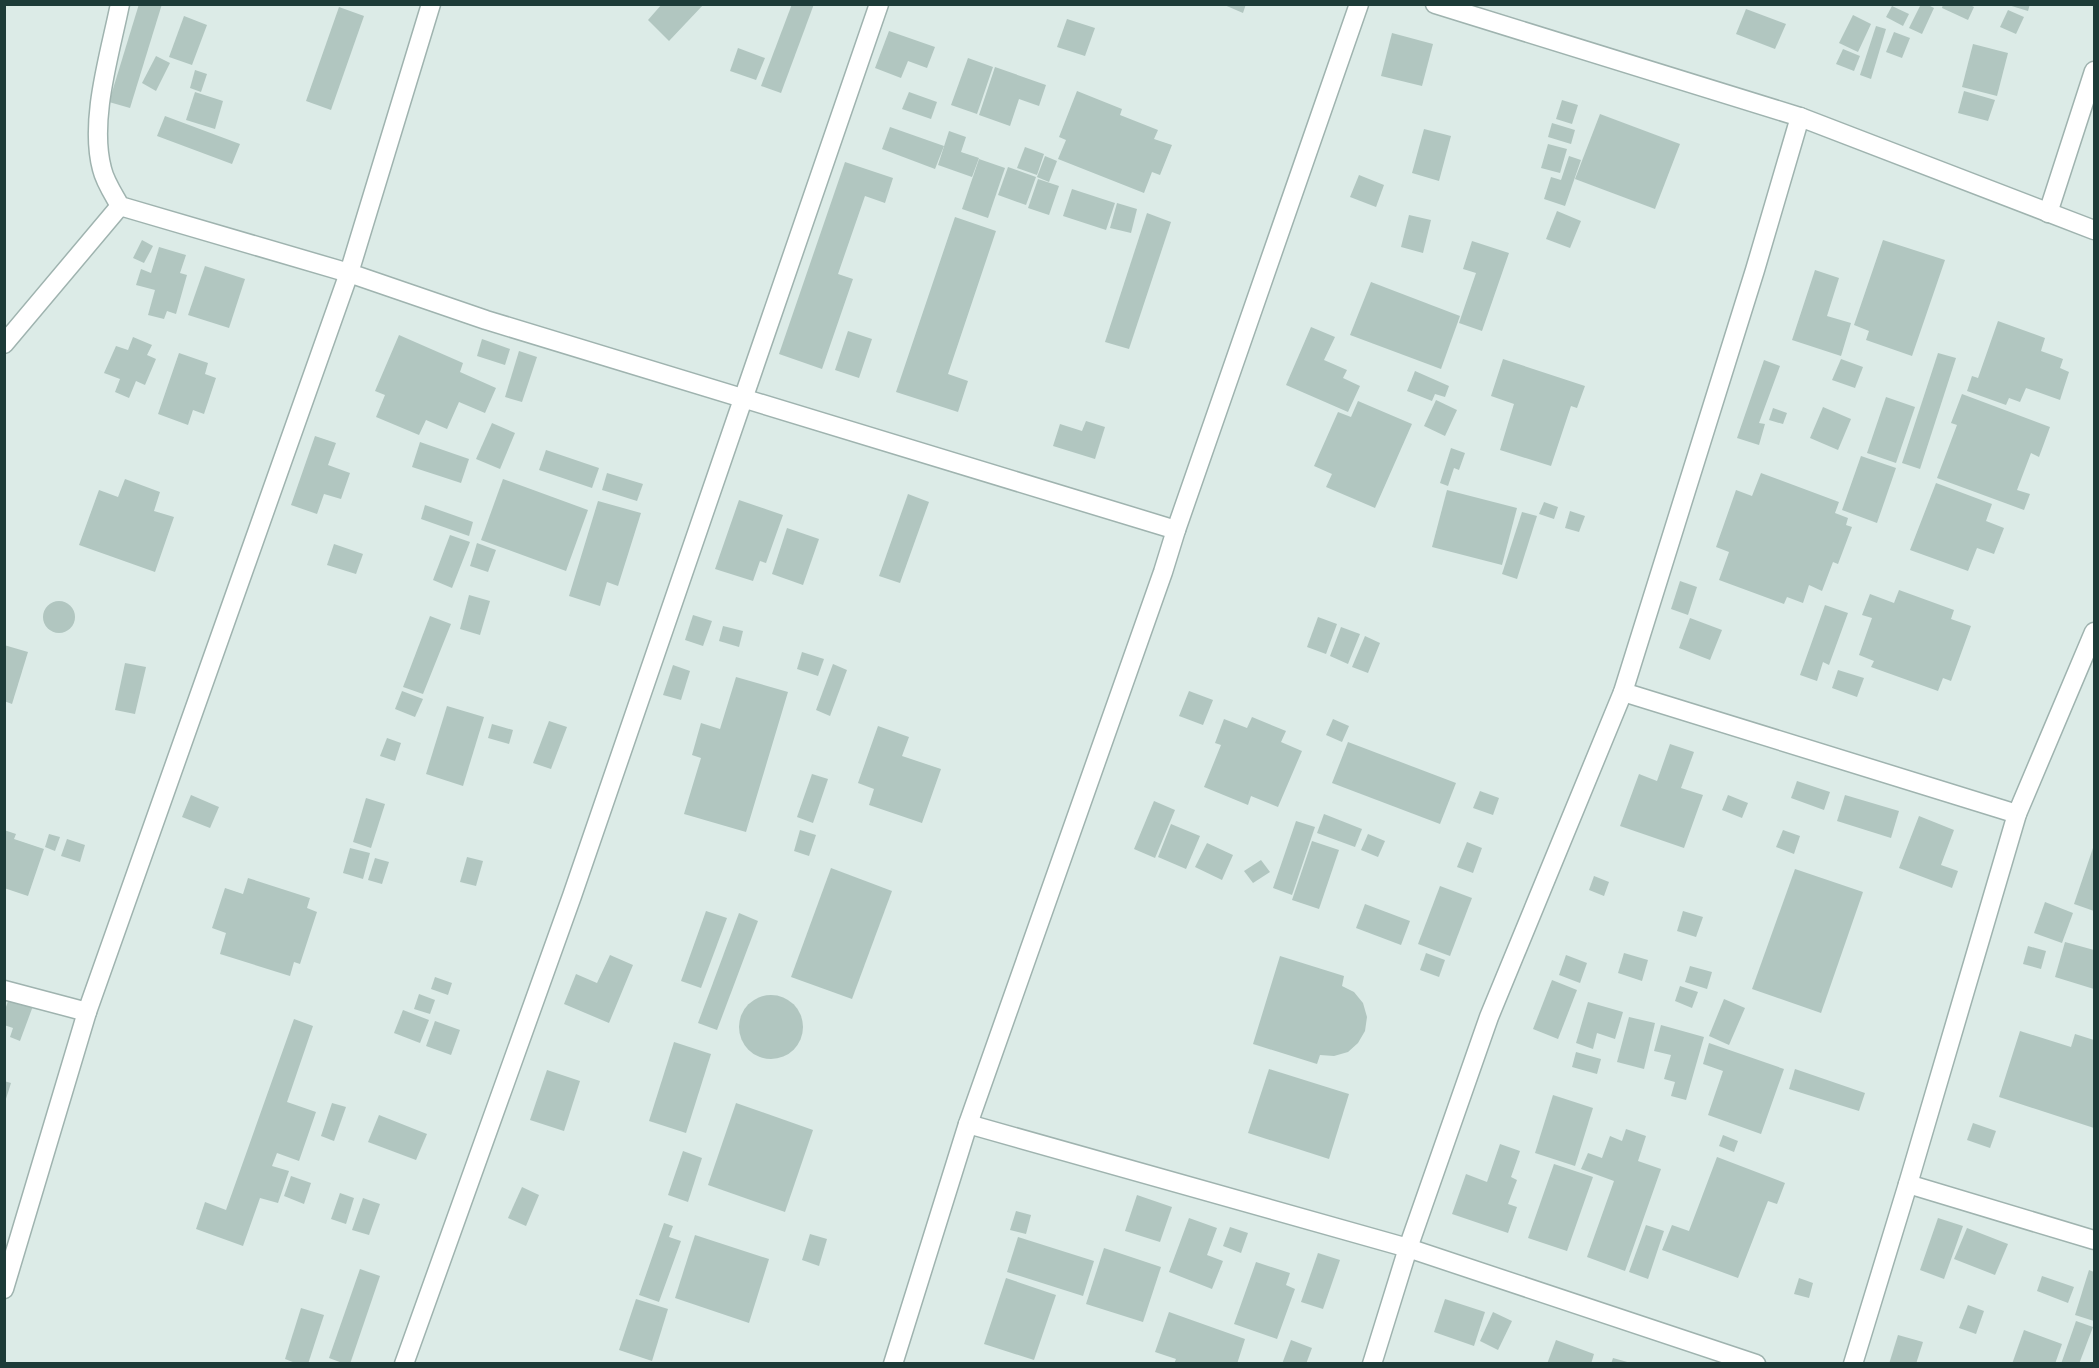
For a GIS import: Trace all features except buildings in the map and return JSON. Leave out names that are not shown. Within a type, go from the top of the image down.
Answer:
[{"type":"street","points":[[120,4],[99,110],[97,140],[102,171],[120,206],[349,273],[486,320],[1176,530]]},
{"type":"street","points":[[4,1289],[87,1012],[349,273],[430,4]]},
{"type":"street","points":[[404,1364],[572,896],[879,4]]},
{"type":"street","points":[[893,1364],[968,1124],[1163,572],[1359,4]]},
{"type":"street","points":[[1435,4],[1800,117],[2094,230]]},
{"type":"street","points":[[2048,213],[2094,71]]},
{"type":"street","points":[[1372,1364],[1408,1248],[1489,1017],[1623,692],[1755,270],[1800,117]]},
{"type":"street","points":[[4,344],[120,206]]},
{"type":"street","points":[[1853,1364],[2017,814],[2094,632]]},
{"type":"street","points":[[1623,692],[2017,814]]},
{"type":"street","points":[[4,990],[87,1012]]},
{"type":"street","points":[[968,1124],[1408,1248],[1756,1364]]},
{"type":"street","points":[[1908,1184],[2094,1240]]}]
